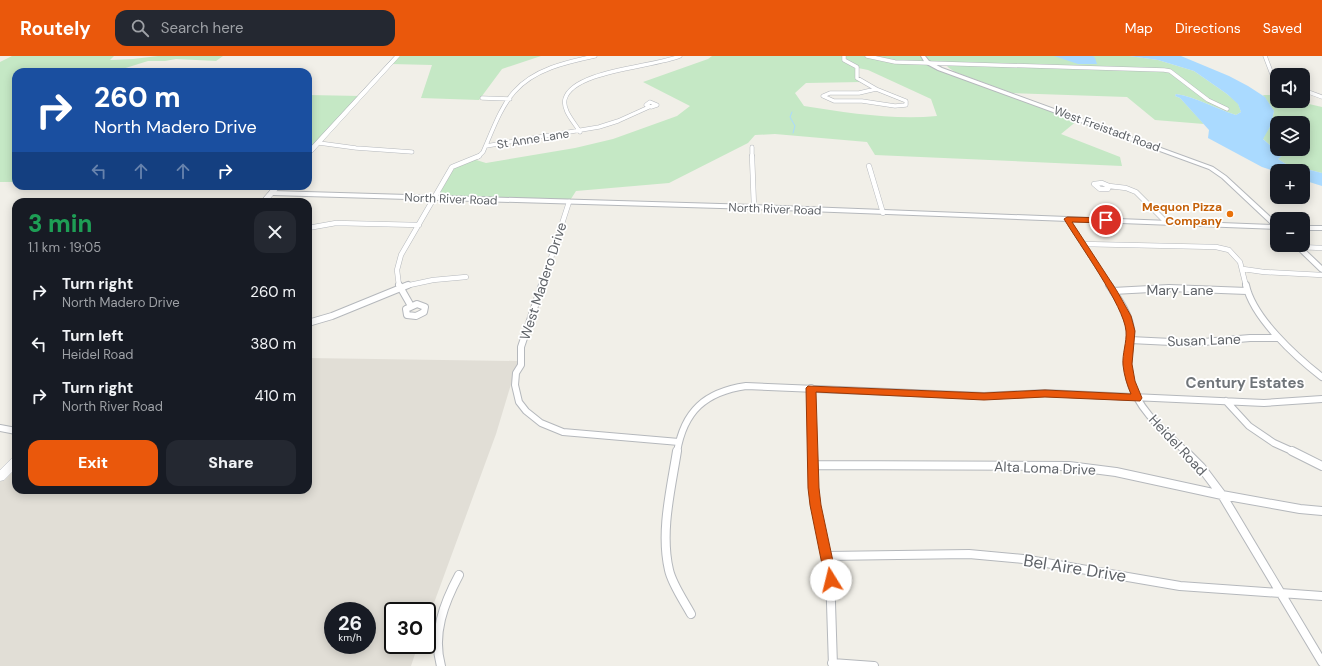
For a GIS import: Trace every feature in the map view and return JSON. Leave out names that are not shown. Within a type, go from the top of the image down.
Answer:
[{"type":"main road","points":[[312,150],[398,56]]},
{"type":"main road","points":[[267,198],[275,190]]},
{"type":"main road","points":[[0,477],[12,465]]},
{"type":"street","points":[[411,306],[400,288],[395,272],[396,268],[401,255],[452,168],[478,157],[483,152],[510,99],[520,86],[537,74],[559,65],[595,56]]},
{"type":"street","points":[[580,132],[565,107],[567,94],[572,88],[600,74],[671,60],[680,56]]},
{"type":"street","points":[[844,56],[844,60],[857,67],[856,76],[859,80],[876,89],[906,101],[906,105],[897,107],[868,102],[828,100],[823,96],[830,93],[859,93],[876,89]]},
{"type":"street","points":[[867,56],[891,62],[1170,71],[1208,100],[1227,110]]},
{"type":"street","name":"West Freistadt Road","points":[[923,56],[927,62],[940,70],[1208,167],[1224,178],[1270,220]]},
{"type":"street","points":[[1265,56],[1270,69]]},
{"type":"street","points":[[1310,93],[1322,97]]},
{"type":"street","points":[[482,98],[510,99]]},
{"type":"street","name":"St Anne Lane","points":[[486,146],[580,132],[608,124],[649,107]]},
{"type":"street","points":[[318,143],[356,148],[412,152]]},
{"type":"street","points":[[752,147],[754,207]]},
{"type":"street","points":[[869,166],[882,213]]},
{"type":"street","points":[[1109,186],[1126,188],[1136,192],[1166,222]]},
{"type":"street","name":"North River Road","points":[[272,193],[754,207],[882,213],[1270,226]]},
{"type":"street","name":"West Madero Drive","points":[[569,202],[521,347],[521,365],[516,373],[515,380],[516,394],[526,411],[541,423],[554,429],[577,434],[679,442]]},
{"type":"street","name":"Heidel Road","points":[[1067,219],[1113,291],[1128,318],[1131,331],[1128,364],[1130,381],[1137,398],[1154,421],[1201,467],[1222,495],[1322,662]]},
{"type":"street","points":[[312,227],[336,223],[418,226]]},
{"type":"street","points":[[1310,228],[1322,228]]},
{"type":"street","points":[[1083,244],[1220,247],[1234,254],[1239,259],[1243,269],[1247,291],[1261,315],[1278,338],[1322,377]]},
{"type":"street","points":[[1310,247],[1322,248]]},
{"type":"street","points":[[1304,252],[1322,270]]},
{"type":"street","points":[[1243,269],[1264,272],[1322,275]]},
{"type":"street","points":[[312,322],[324,319],[400,288],[430,280],[466,277]]},
{"type":"street","name":"Mary Lane","points":[[1113,291],[1176,288],[1247,291]]},
{"type":"street","name":"Susan Lane","points":[[1130,340],[1192,343],[1250,338],[1278,338]]},
{"type":"street","points":[[691,614],[669,572],[666,554],[666,531],[671,488],[679,442],[686,421],[693,411],[714,395],[733,388],[746,386],[811,388],[984,396],[1045,393],[1264,403],[1322,399]]},
{"type":"street","points":[[811,388],[812,465],[815,505],[830,572],[832,594],[833,665],[874,666]]},
{"type":"street","points":[[1226,401],[1249,426],[1274,443],[1322,466]]},
{"type":"street","points":[[0,428],[12,430]]},
{"type":"street","name":"Alta Loma Drive","points":[[812,465],[1069,466],[1116,472],[1222,495],[1300,509],[1322,510]]},
{"type":"street","name":"Bel Aire Drive","points":[[827,556],[969,554],[1023,559],[1180,586],[1322,596]]},
{"type":"street","points":[[441,666],[437,644],[439,625],[460,575]]},
{"type":"shaded area","points":[[312,358],[518,361],[496,434],[434,602],[384,602],[384,654],[415,654],[411,666],[0,666],[0,482],[12,469],[12,494],[312,494]]},
{"type":"green space","points":[[12,56],[114,56],[110,60],[158,56],[223,56],[216,61],[176,59],[165,61],[148,61],[126,68],[12,68],[12,182],[0,182],[0,62]]},
{"type":"green space","points":[[398,56],[541,56],[502,69],[479,100],[421,98],[432,65],[391,64]]},
{"type":"green space","points":[[712,56],[1129,56],[1158,60],[1194,71],[1238,103],[1241,112],[1236,115],[1176,94],[1175,96],[1180,98],[1204,124],[1155,120],[1127,97],[1012,93],[955,72],[945,64],[928,63],[1078,120],[1061,134],[1120,157],[1122,166],[875,155],[867,142],[775,134],[755,135],[748,143],[669,183],[576,191],[569,202],[434,198],[452,167],[473,159],[486,163],[575,148],[613,139],[677,116],[690,106],[643,82],[708,59]],"holes":[[[858,68],[868,70],[931,99],[937,116],[887,116],[804,106],[795,93],[806,83],[862,82],[856,76]]]},
{"type":"green space","points":[[312,95],[361,96],[312,150]]},
{"type":"green space","points":[[1263,95],[1270,95],[1270,105]]},
{"type":"green space","points":[[1310,104],[1322,107],[1322,173],[1310,170],[1310,164],[1286,164],[1278,159],[1282,156],[1310,156],[1310,116],[1273,116],[1274,111],[1272,108],[1310,108]]},
{"type":"green space","points":[[1270,126],[1270,145],[1262,138]]},
{"type":"water","points":[[1054,56],[1093,56],[1097,64],[1078,64]]},
{"type":"water","points":[[1129,56],[1181,56],[1229,76],[1265,97],[1270,105],[1270,108],[1272,108],[1274,111],[1273,116],[1270,116],[1270,127],[1263,139],[1270,145],[1270,156],[1282,156],[1278,159],[1286,164],[1270,164],[1270,170],[1262,167],[1208,138],[1209,130],[1180,98],[1175,96],[1176,94],[1236,115],[1241,112],[1238,104],[1227,94],[1194,71],[1158,60]]},
{"type":"water","points":[[1310,170],[1322,173],[1322,186],[1310,182]]},
{"type":"waterway","points":[[792,112],[790,117],[795,126],[793,133]]},
{"type":"place","name":"Mequon Pizza Company","points":[[1230,214]]},
{"type":"district","name":"Century Estates","points":[[1245,383]]},
{"type":"route","points":[[831,580],[815,505],[813,488],[811,388],[984,396],[1045,393],[1137,398],[1130,381],[1128,352],[1131,331],[1127,316],[1123,307],[1067,219],[1106,220]]}]
